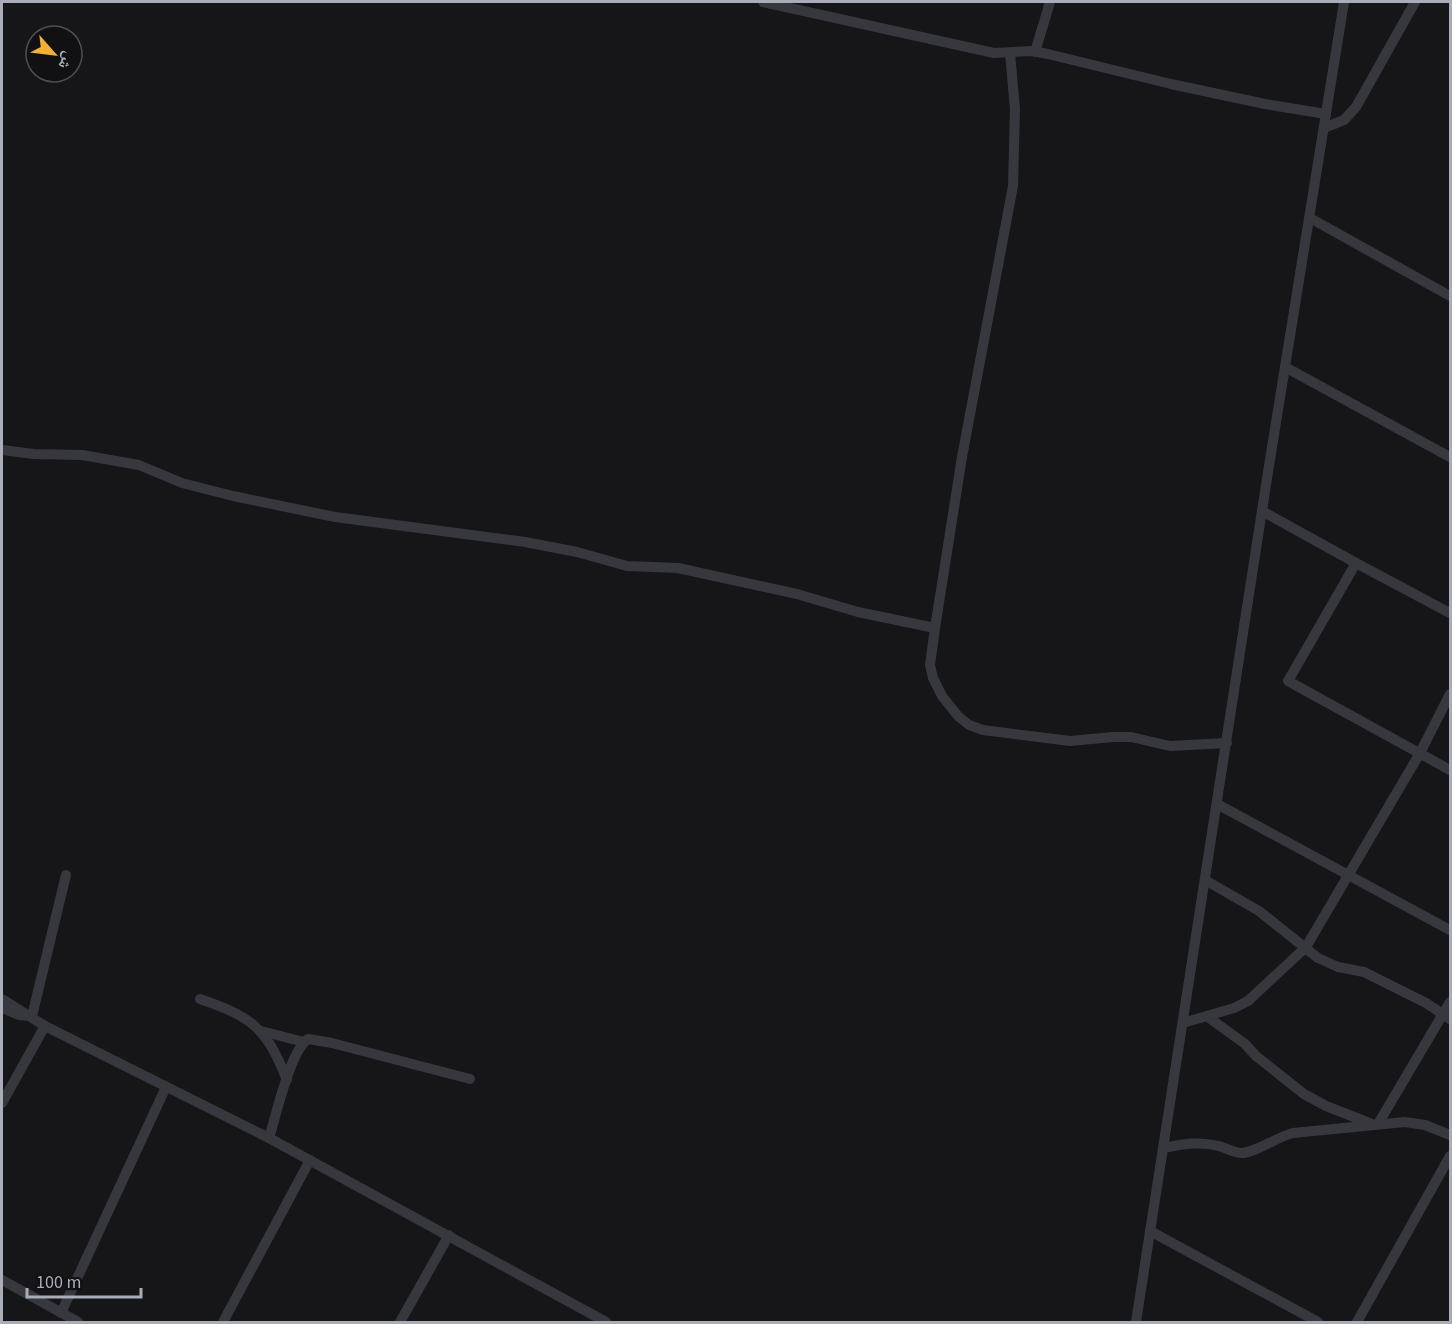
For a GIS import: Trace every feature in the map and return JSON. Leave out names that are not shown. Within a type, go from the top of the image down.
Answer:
[{"type":"street","points":[[764,2],[994,53],[1035,52],[1070,58],[1171,84],[1326,114]]},
{"type":"street","points":[[1035,52],[1050,2]]},
{"type":"street","points":[[1136,1323],[1262,511],[1344,2]]},
{"type":"street","points":[[1324,128],[1344,120],[1356,107],[1415,2]]},
{"type":"street","points":[[1010,53],[1015,109],[1013,186],[962,457],[930,665],[933,678],[947,703],[969,725],[1002,734],[1070,741],[1131,737],[1170,746],[1227,743]]},
{"type":"street","points":[[1310,218],[1450,296]]},
{"type":"street","points":[[1286,367],[1450,457]]},
{"type":"street","points":[[2,450],[34,454],[82,455],[140,465],[182,483],[233,496],[323,514],[525,542],[577,552],[627,566],[678,568],[797,594],[858,612],[935,628]]},
{"type":"street","points":[[1262,511],[1450,613]]},
{"type":"street","points":[[1356,563],[1288,681],[1450,770]]},
{"type":"street","points":[[1184,1023],[1208,1017],[1248,1001],[1306,947],[1420,753],[1450,694]]},
{"type":"street","points":[[1217,804],[1450,930]]},
{"type":"street","points":[[32,1016],[66,875]]},
{"type":"street","points":[[1205,880],[1259,910],[1318,958],[1338,967],[1364,972],[1426,1003],[1447,1017]]},
{"type":"street","points":[[2,999],[45,1026],[269,1138],[606,1323]]},
{"type":"street","points":[[200,999],[230,1010],[248,1020],[261,1031],[278,1056],[287,1080]]},
{"type":"street","points":[[1376,1125],[1447,1017],[1450,1002]]},
{"type":"street","points":[[2,1008],[19,1015],[32,1016]]},
{"type":"street","points":[[1208,1017],[1245,1044],[1256,1056],[1304,1094],[1326,1106],[1376,1125]]},
{"type":"street","points":[[2,1103],[45,1026]]},
{"type":"street","points":[[261,1031],[304,1042]]},
{"type":"street","points":[[269,1138],[298,1049],[311,1038],[470,1079]]},
{"type":"street","points":[[61,1313],[166,1087]]},
{"type":"street","points":[[1164,1148],[1191,1142],[1242,1153],[1293,1133],[1417,1123],[1450,1135]]},
{"type":"street","points":[[1357,1323],[1450,1156]]},
{"type":"street","points":[[223,1323],[310,1161]]},
{"type":"street","points":[[1150,1231],[1315,1322]]},
{"type":"street","points":[[400,1323],[449,1235]]},
{"type":"street","points":[[2,1280],[78,1323]]},
{"type":"street","points":[[579,1323],[585,1311]]}]
